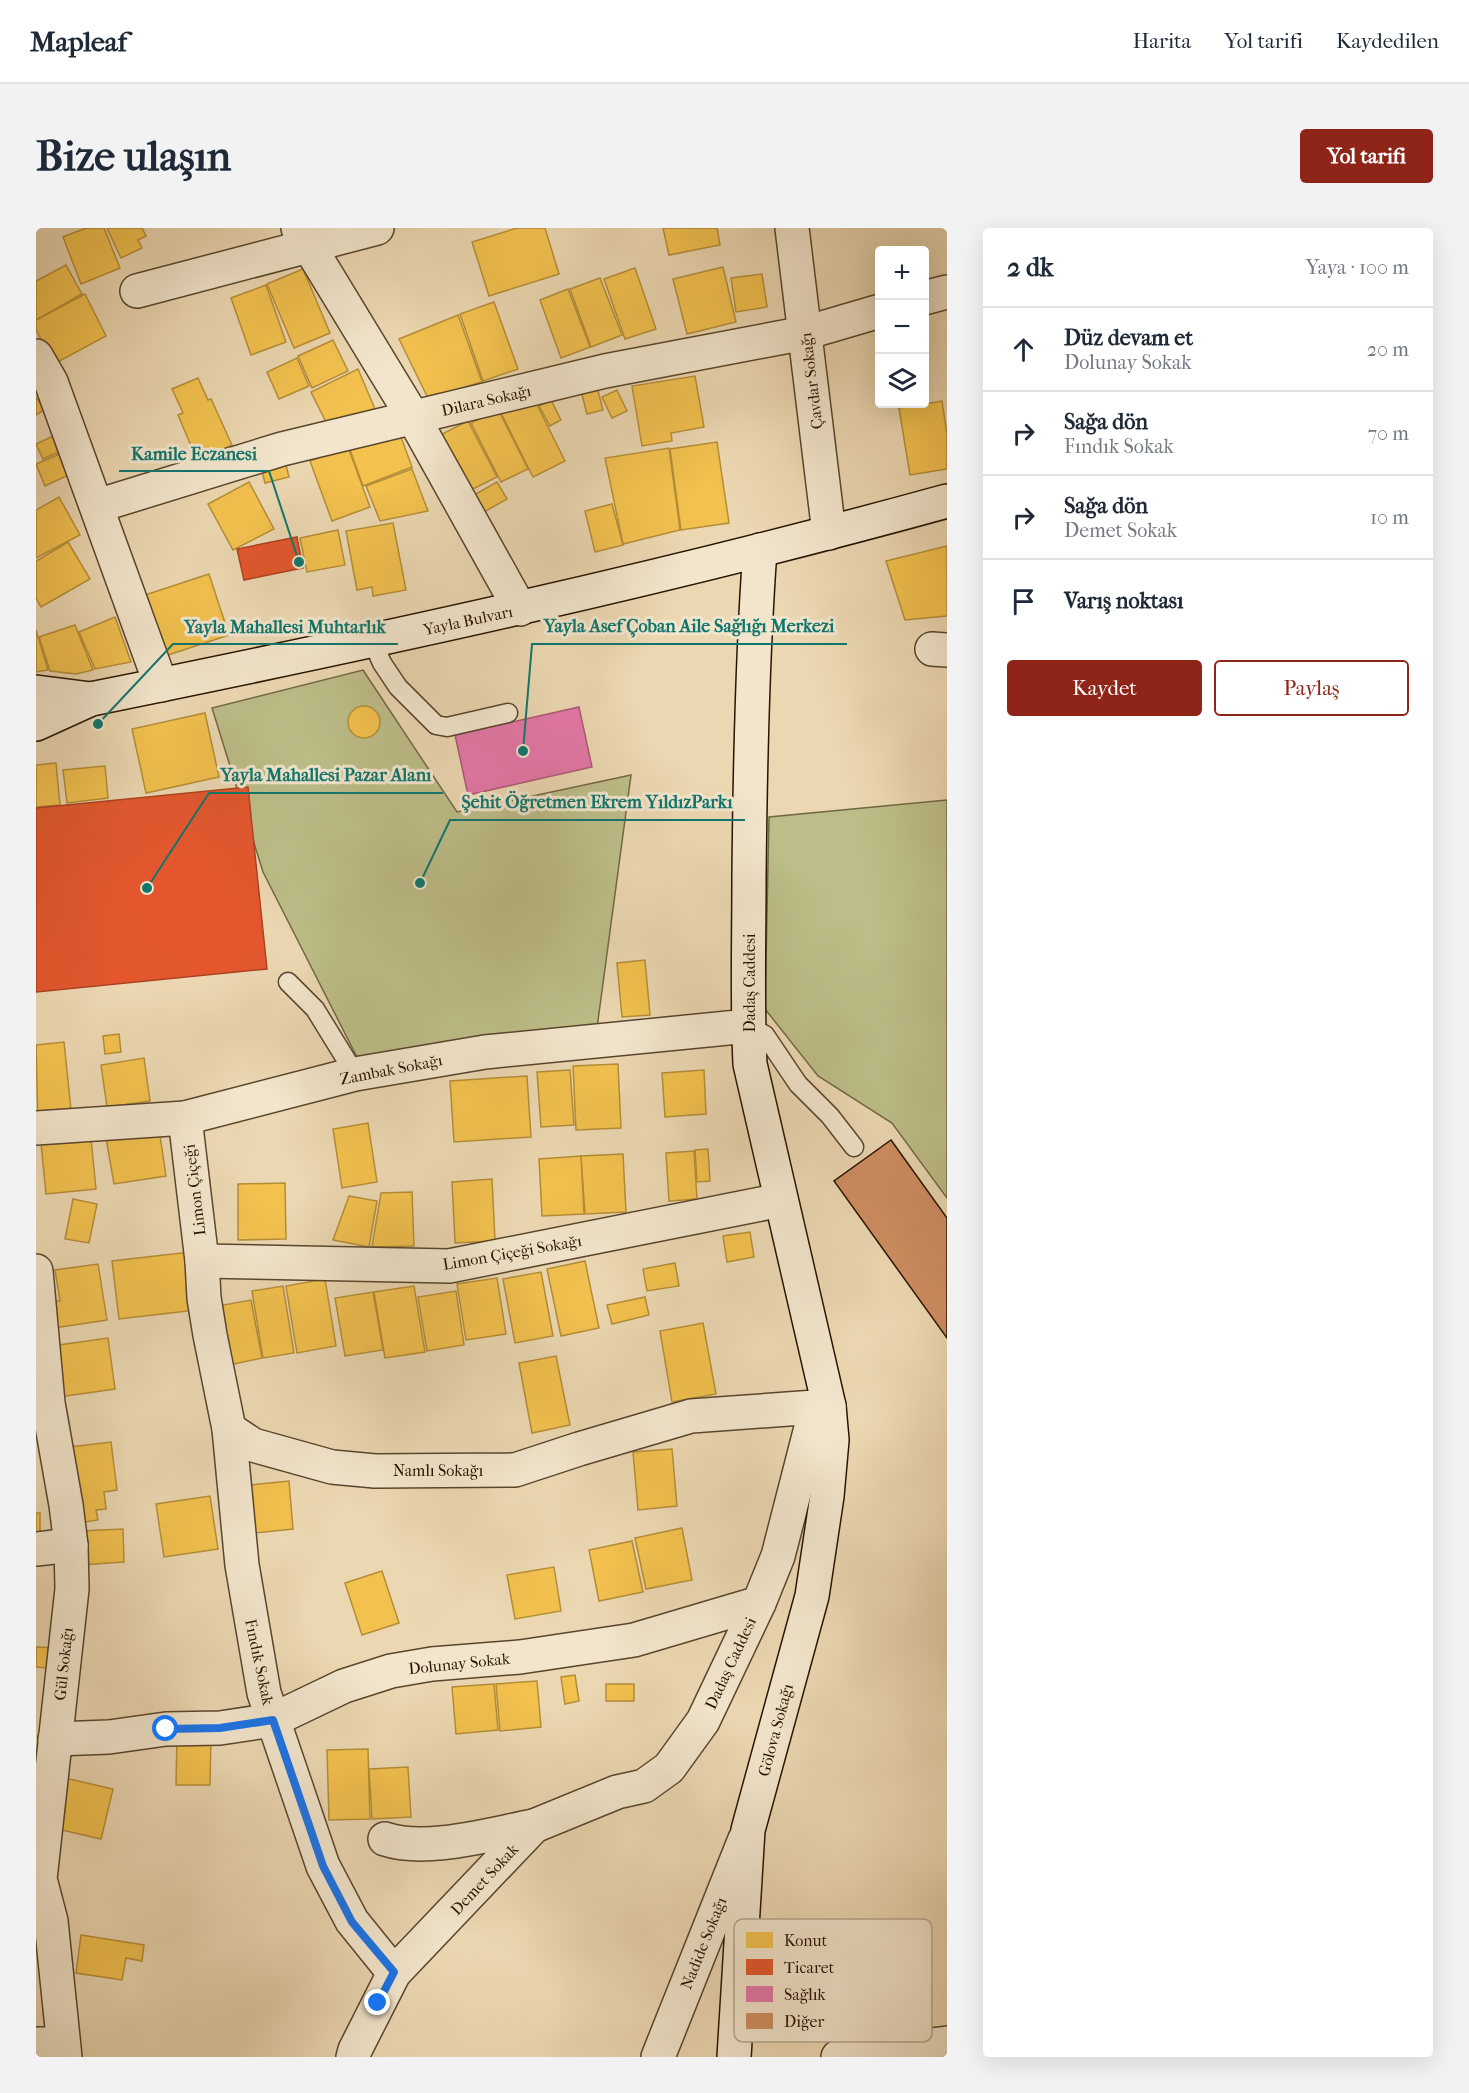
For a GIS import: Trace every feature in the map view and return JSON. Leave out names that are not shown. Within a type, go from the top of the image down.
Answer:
[{"type":"street","points":[[137,291],[304,237],[378,228]]},
{"type":"street","name":"Çavdar Sokağı","points":[[792,228],[829,533]]},
{"type":"street","points":[[304,237],[413,417],[519,609]]},
{"type":"street","points":[[929,297],[947,292]]},
{"type":"street","name":"Dilara Sokağı","points":[[97,506],[282,448],[605,371],[805,333],[875,312]]},
{"type":"street","points":[[36,356],[51,382],[161,685]]},
{"type":"street","name":"Yayla Bulvarı","points":[[36,724],[91,699],[519,609],[829,533],[947,501]]},
{"type":"street","name":"Dadaş Caddesi","points":[[534,1827],[617,1792],[644,1786],[669,1768],[703,1721],[759,1603],[778,1556],[823,1407],[782,1200],[750,1064],[748,1026],[753,656],[760,550]]},
{"type":"street","name":"Yayla Bulvarı","points":[[36,692],[91,699]]},
{"type":"street","name":"Zambak Sokağı","points":[[36,1128],[185,1118],[355,1074],[485,1052],[748,1026]]},
{"type":"street","name":"Limon Çiçeği","points":[[185,1118],[202,1262]]},
{"type":"street","name":"Limon Çiçeği Sokağı","points":[[202,1262],[449,1266],[782,1200]]},
{"type":"street","points":[[202,1262],[204,1298],[229,1429]]},
{"type":"street","name":"Gül Sokağı","points":[[36,1271],[48,1403],[71,1545],[72,1589],[40,1879],[51,1921],[55,2048]]},
{"type":"street","name":"Namlı Sokağı","points":[[229,1429],[253,1444],[332,1467],[375,1471],[515,1470],[691,1416],[823,1407]]},
{"type":"street","name":"Gölova Sokağı","points":[[743,1919],[748,1830],[812,1596],[827,1496],[832,1440],[823,1407]]},
{"type":"street","name":"Fındık Sokak","points":[[229,1429],[242,1564],[264,1693],[323,1866],[352,1922],[394,1972]]},
{"type":"street","points":[[36,1549],[71,1545]]},
{"type":"street","name":"Dolunay Sokak","points":[[55,1739],[109,1737],[166,1729],[220,1728],[273,1720],[344,1686],[391,1671],[432,1664],[520,1658],[634,1640],[759,1603]]},
{"type":"street","name":"Demet Sokak","points":[[385,1839],[398,1844],[430,1844],[534,1827]]},
{"type":"street","name":"Demet Sokak","points":[[353,2057],[359,2040],[394,1972],[534,1827]]},
{"type":"street","name":"Nadide Sokağı","points":[[658,2057],[748,1830]]},
{"type":"street","name":"Gölova Sokağı","points":[[734,2057],[735,2042]]},
{"type":"street","points":[[838,2057],[947,2043]]},
{"type":"lane","points":[[372,640],[382,663],[398,687],[436,725],[447,727],[508,713]]},
{"type":"lane","points":[[288,982],[315,1009],[355,1074]]},
{"type":"lane","points":[[748,1026],[765,1035],[798,1084],[830,1116],[854,1147]]},
{"type":"green space","points":[[363,670],[457,812],[631,775],[597,1028],[361,1065],[263,872],[212,708]]},
{"type":"green space","points":[[947,800],[947,1198],[892,1123],[818,1076],[765,1009],[769,817]]},
{"type":"building: Konut","points":[[86,228],[104,228],[120,268],[81,284],[63,237]]},
{"type":"building: Konut","points":[[107,228],[142,228],[146,236],[138,240],[142,248],[121,258]]},
{"type":"building: Konut","points":[[517,228],[545,228],[559,274],[489,296],[472,242]]},
{"type":"building: Konut","points":[[663,228],[717,228],[720,245],[669,255]]},
{"type":"building: Konut","points":[[66,265],[82,294],[36,320],[36,281]]},
{"type":"building: Konut","points":[[723,267],[736,322],[687,334],[673,279]]},
{"type":"building: Konut","points":[[635,268],[656,329],[625,339],[604,279]]},
{"type":"building: Konut","points":[[303,269],[330,333],[294,348],[267,284]]},
{"type":"building: Konut","points":[[762,274],[767,307],[736,312],[731,278]]},
{"type":"building: Konut","points":[[600,278],[622,335],[591,347],[570,289]]},
{"type":"building: Konut","points":[[266,285],[286,342],[251,355],[231,298]]},
{"type":"building: Konut","points":[[568,289],[590,347],[561,358],[540,300]]},
{"type":"building: Konut","points":[[85,294],[106,336],[54,364],[36,330],[36,320]]},
{"type":"building: Konut","points":[[494,302],[518,369],[483,381],[460,314]]},
{"type":"building: Konut","points":[[458,315],[482,382],[428,398],[399,339]]},
{"type":"building: Konut","points":[[333,340],[348,371],[312,388],[298,356]]},
{"type":"building: Konut","points":[[297,358],[309,386],[279,399],[267,372]]},
{"type":"building: Konut","points":[[358,369],[375,409],[327,424],[311,392]]},
{"type":"building: Konut","points":[[695,376],[704,427],[671,433],[672,441],[642,446],[632,386]]},
{"type":"building: Konut","points":[[198,378],[208,400],[211,399],[232,445],[197,460],[178,415],[183,413],[172,389]]},
{"type":"building: Konut","points":[[597,387],[603,410],[587,414],[581,391]]},
{"type":"building: Konut","points":[[617,390],[627,411],[612,418],[602,397]]},
{"type":"building: Konut","points":[[36,397],[44,410],[36,415]]},
{"type":"building: Konut","points":[[533,397],[565,461],[533,477],[501,413]]},
{"type":"building: Konut","points":[[551,400],[561,420],[550,426],[539,406]]},
{"type":"building: Konut","points":[[942,401],[947,434],[947,469],[910,475],[899,408],[929,408],[929,403]]},
{"type":"building: Konut","points":[[498,409],[528,469],[501,482],[471,423]]},
{"type":"building: Konut","points":[[468,421],[497,477],[465,493],[436,437]]},
{"type":"building: Konut","points":[[398,429],[412,467],[363,486],[349,447]]},
{"type":"building: Konut","points":[[55,435],[63,450],[43,459],[36,444]]},
{"type":"building: Konut","points":[[717,442],[729,523],[681,530],[670,449]]},
{"type":"building: Konut","points":[[348,447],[370,507],[332,521],[310,461]]},
{"type":"building: Konut","points":[[669,448],[680,530],[623,544],[605,458]]},
{"type":"building: Konut","points":[[64,452],[73,473],[45,486],[36,464]]},
{"type":"building: Konut","points":[[285,461],[289,477],[265,483],[261,467]]},
{"type":"building: Konut","points":[[412,469],[428,511],[380,521],[366,486]]},
{"type":"building: Konut","points":[[249,482],[274,529],[233,550],[208,504]]},
{"type":"building: Konut","points":[[497,482],[507,499],[484,512],[474,495]]},
{"type":"building: Konut","points":[[59,497],[80,535],[36,558],[36,510]]},
{"type":"building: Konut","points":[[612,504],[623,545],[595,552],[585,511]]},
{"type":"building: Konut","points":[[393,523],[406,590],[373,596],[372,587],[357,590],[346,531]]},
{"type":"building: Konut","points":[[338,530],[345,565],[307,572],[300,538]]},
{"type":"building: Konut","points":[[68,542],[90,579],[41,607],[36,598],[36,561]]},
{"type":"building: Konut","points":[[947,546],[947,616],[905,620],[886,561]]},
{"type":"building: Konut","points":[[209,574],[229,635],[162,657],[142,596]]},
{"type":"building: Konut","points":[[115,617],[131,662],[95,669],[79,632]]},
{"type":"building: Konut","points":[[75,625],[93,670],[76,674],[50,671],[39,637]]},
{"type":"building: Konut","points":[[36,630],[48,670],[36,672]]},
{"type":"building: Konut","points":[[364,706],[376,710],[380,722],[376,734],[364,738],[352,734],[348,722],[352,710]]},
{"type":"building: Konut","points":[[205,713],[219,777],[146,793],[132,729]]},
{"type":"building: Konut","points":[[56,763],[60,805],[36,807],[36,765]]},
{"type":"building: Konut","points":[[105,766],[108,798],[67,803],[63,770]]},
{"type":"building: Konut","points":[[645,960],[650,1015],[622,1017],[617,963]]},
{"type":"building: Konut","points":[[119,1034],[121,1052],[105,1054],[103,1036]]},
{"type":"building: Konut","points":[[64,1042],[72,1120],[38,1124],[36,1045]]},
{"type":"building: Konut","points":[[144,1058],[150,1101],[107,1107],[101,1065]]},
{"type":"building: Konut","points":[[618,1064],[621,1128],[576,1130],[573,1066]]},
{"type":"building: Konut","points":[[570,1070],[574,1125],[541,1127],[537,1072]]},
{"type":"building: Konut","points":[[704,1070],[706,1114],[665,1117],[662,1073]]},
{"type":"building: Konut","points":[[527,1076],[531,1137],[454,1142],[450,1081]]},
{"type":"building: Konut","points":[[368,1123],[377,1182],[342,1188],[333,1129]]},
{"type":"building: Konut","points":[[159,1129],[166,1176],[114,1184],[106,1138]]},
{"type":"building: Konut","points":[[91,1139],[96,1189],[46,1194],[41,1143]]},
{"type":"building: Konut","points":[[708,1149],[710,1181],[697,1182],[695,1150]]},
{"type":"building: Konut","points":[[694,1151],[697,1199],[669,1201],[666,1153]]},
{"type":"building: Konut","points":[[623,1154],[626,1212],[585,1214],[581,1156]]},
{"type":"building: Konut","points":[[581,1156],[584,1214],[542,1216],[539,1159]]},
{"type":"building: Konut","points":[[492,1179],[495,1241],[455,1243],[452,1182]]},
{"type":"building: Konut","points":[[285,1183],[286,1239],[238,1240],[238,1184]]},
{"type":"building: Konut","points":[[412,1192],[414,1246],[372,1247],[381,1193]]},
{"type":"building: Konut","points":[[349,1196],[377,1201],[369,1247],[333,1240]]},
{"type":"building: Konut","points":[[73,1199],[97,1204],[89,1243],[65,1239]]},
{"type":"building: Konut","points":[[750,1232],[754,1257],[727,1262],[723,1236]]},
{"type":"building: Konut","points":[[190,1252],[196,1310],[119,1319],[112,1261]]},
{"type":"building: Konut","points":[[585,1261],[599,1328],[561,1336],[547,1269]]},
{"type":"building: Konut","points":[[675,1263],[679,1286],[647,1291],[643,1269]]},
{"type":"building: Konut","points":[[98,1264],[107,1320],[54,1328],[50,1302],[60,1301],[55,1270]]},
{"type":"building: Konut","points":[[541,1272],[553,1336],[515,1343],[503,1279]]},
{"type":"building: Konut","points":[[497,1278],[506,1334],[466,1340],[457,1284]]},
{"type":"building: Konut","points":[[325,1279],[336,1346],[297,1353],[286,1286]]},
{"type":"building: Konut","points":[[283,1286],[294,1353],[263,1358],[252,1291]]},
{"type":"building: Konut","points":[[414,1286],[425,1352],[385,1358],[374,1292]]},
{"type":"building: Konut","points":[[456,1291],[464,1345],[427,1351],[418,1297]]},
{"type":"building: Konut","points":[[373,1292],[383,1350],[345,1356],[335,1298]]},
{"type":"building: Konut","points":[[645,1297],[649,1315],[612,1324],[607,1305]]},
{"type":"building: Konut","points":[[251,1300],[262,1358],[224,1366],[212,1307]]},
{"type":"building: Konut","points":[[703,1323],[716,1394],[672,1402],[660,1331]]},
{"type":"building: Konut","points":[[108,1338],[115,1389],[59,1397],[52,1346]]},
{"type":"building: Konut","points":[[556,1356],[570,1425],[532,1433],[519,1363]]},
{"type":"building: Konut","points":[[111,1442],[117,1490],[104,1492],[106,1509],[96,1510],[98,1520],[79,1523],[70,1447]]},
{"type":"building: Konut","points":[[672,1449],[677,1506],[638,1510],[633,1452]]},
{"type":"building: Konut","points":[[289,1481],[293,1529],[255,1533],[250,1485]]},
{"type":"building: Konut","points":[[210,1496],[218,1549],[164,1557],[156,1504]]},
{"type":"building: Konut","points":[[36,1513],[40,1513],[40,1537],[36,1537]]},
{"type":"building: Konut","points":[[682,1528],[692,1580],[646,1589],[635,1538]]},
{"type":"building: Konut","points":[[123,1529],[124,1562],[81,1565],[79,1531]]},
{"type":"building: Konut","points":[[632,1541],[643,1592],[599,1601],[589,1550]]},
{"type":"building: Konut","points":[[554,1567],[561,1611],[515,1619],[507,1575]]},
{"type":"building: Konut","points":[[382,1571],[399,1623],[362,1635],[345,1583]]},
{"type":"building: Konut","points":[[36,1647],[59,1648],[58,1669],[36,1667]]},
{"type":"building: Konut","points":[[575,1675],[579,1701],[565,1704],[561,1677]]},
{"type":"building: Konut","points":[[537,1681],[541,1727],[500,1731],[496,1684]]},
{"type":"building: Konut","points":[[494,1684],[498,1730],[456,1734],[452,1687]]},
{"type":"building: Konut","points":[[606,1684],[634,1684],[634,1701],[606,1701]]},
{"type":"building: Konut","points":[[177,1735],[211,1735],[210,1785],[176,1785]]},
{"type":"building: Konut","points":[[368,1749],[370,1819],[329,1820],[327,1750]]},
{"type":"building: Konut","points":[[408,1767],[411,1817],[372,1819],[369,1769]]},
{"type":"building: Konut","points":[[65,1778],[113,1789],[101,1839],[53,1828]]},
{"type":"building: Konut","points":[[81,1935],[144,1945],[142,1961],[126,1958],[122,1980],[76,1973]]},
{"type":"building: Ticaret","points":[[297,537],[303,568],[244,580],[237,549]]},
{"type":"building: Ticaret","points":[[248,787],[267,969],[36,992],[36,808]]},
{"type":"building: Sağlık","points":[[579,707],[592,767],[468,795],[455,735]]},
{"type":"building: Diğer","points":[[891,1140],[947,1218],[947,1338],[834,1181]]},
{"type":"place","name":"Kamile Eczanesi","points":[[299,562]]},
{"type":"place","name":"Yayla Mahallesi Muhtarlık","points":[[98,724]]},
{"type":"place","name":"Yayla Asef Çoban Aile Sağlığı Merkezi","points":[[523,751]]},
{"type":"place","name":"Şehit Öğretmen Ekrem YıldızParkı","points":[[420,883]]},
{"type":"place","name":"Yayla Mahallesi Pazar Alanı","points":[[147,888]]},
{"type":"route","points":[[166,1729],[220,1728],[273,1720],[323,1866],[352,1922],[394,1972],[378,2003]]}]
